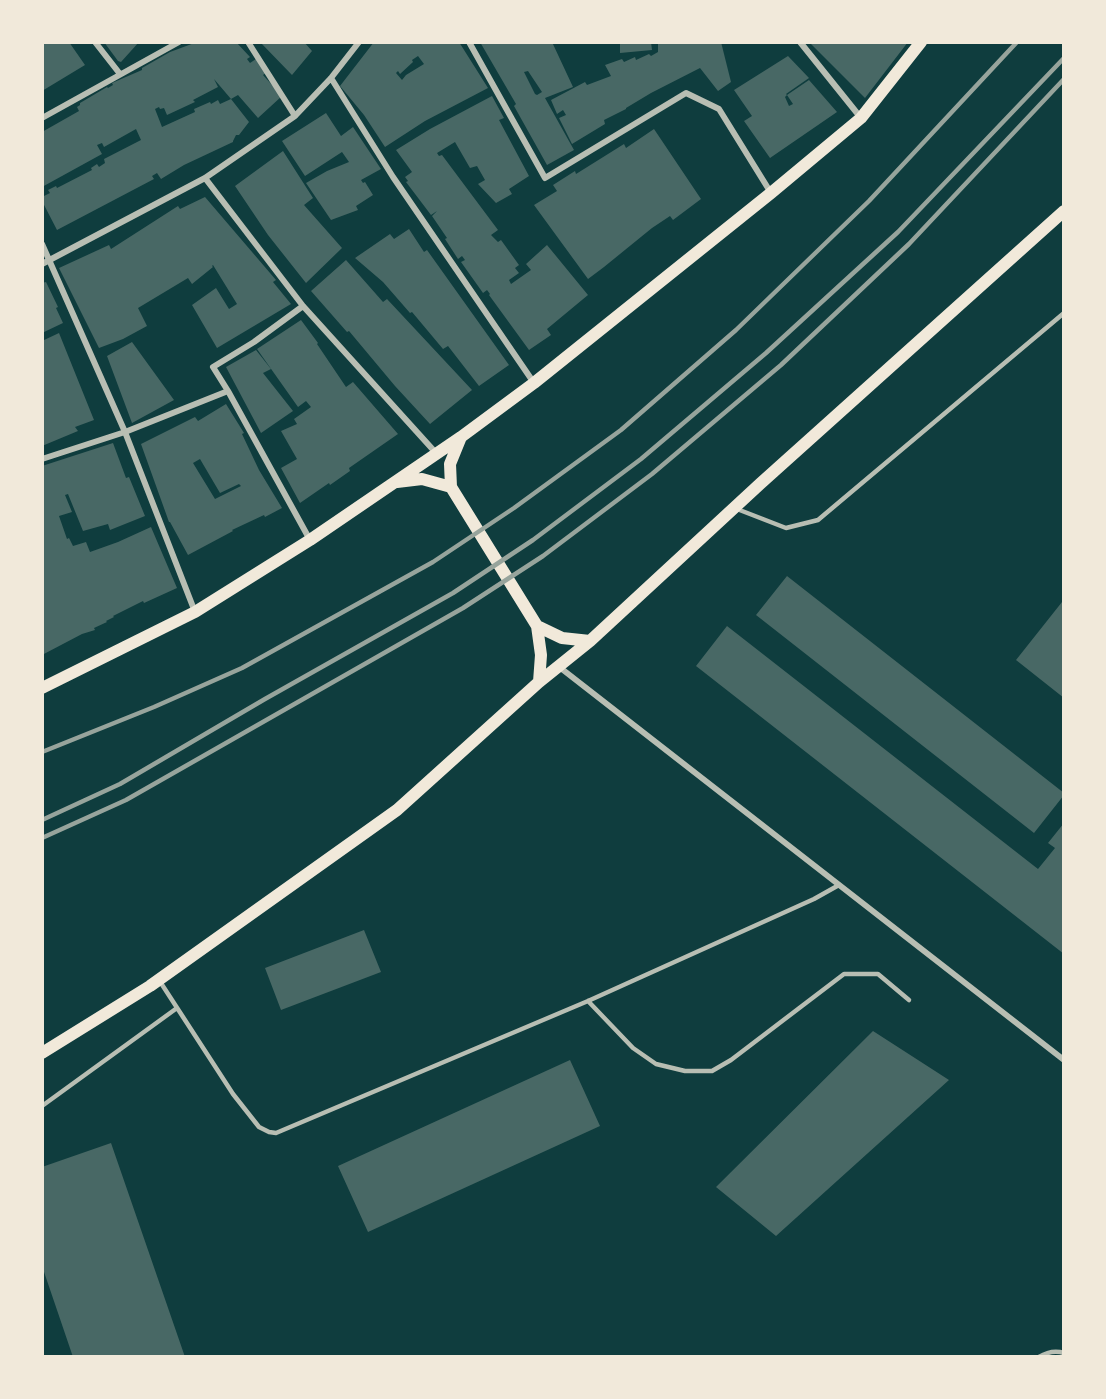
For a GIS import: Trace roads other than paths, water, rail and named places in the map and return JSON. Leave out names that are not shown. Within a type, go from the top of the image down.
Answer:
[{"type":"main road","points":[[42,688],[195,612],[310,540],[461,437],[534,383],[861,118],[921,42]]},
{"type":"main road","points":[[42,1053],[159,980],[397,810],[538,682],[590,641],[1064,211]]},
{"type":"main road","points":[[461,437],[450,464],[452,487],[537,626],[541,655],[538,682]]},
{"type":"main road","points":[[395,482],[422,479],[452,487]]},
{"type":"main road","points":[[537,626],[562,638],[590,641]]},
{"type":"street","points":[[95,42],[120,74]]},
{"type":"street","points":[[42,118],[179,42]]},
{"type":"street","points":[[248,42],[295,116]]},
{"type":"street","points":[[42,264],[206,178],[295,116],[331,78],[359,42]]},
{"type":"street","points":[[469,42],[545,178],[686,93],[719,109],[771,193]]},
{"type":"street","points":[[800,42],[861,118]]},
{"type":"street","points":[[331,78],[393,177],[534,383]]},
{"type":"street","points":[[206,178],[303,306],[436,454]]},
{"type":"street","points":[[42,244],[124,432],[195,612]]},
{"type":"street","points":[[303,306],[254,342],[213,367],[310,540]]},
{"type":"street","points":[[42,459],[124,432],[228,391]]},
{"type":"street","points":[[558,666],[1064,1060]]},
{"type":"lane","points":[[735,508],[786,528],[818,519],[1064,313]]},
{"type":"lane","points":[[159,980],[233,1094],[252,1119],[259,1127],[276,1133],[588,1000],[814,899],[839,885]]},
{"type":"lane","points":[[588,1000],[633,1048],[656,1064],[685,1071],[712,1071],[731,1060],[844,974],[878,974],[909,1000]]},
{"type":"lane","points":[[42,1106],[177,1008]]},
{"type":"lane","points":[[1039,1357],[1057,1351],[1064,1353]]},
{"type":"railway","points":[[42,752],[154,707],[242,668],[433,562],[514,508],[621,430],[736,330],[869,201],[1017,42]]},
{"type":"railway","points":[[42,820],[120,784],[453,593],[533,540],[641,459],[766,353],[898,232],[1064,58]]},
{"type":"railway","points":[[42,838],[126,800],[463,608],[543,556],[652,474],[781,365],[909,244],[1064,79]]}]
